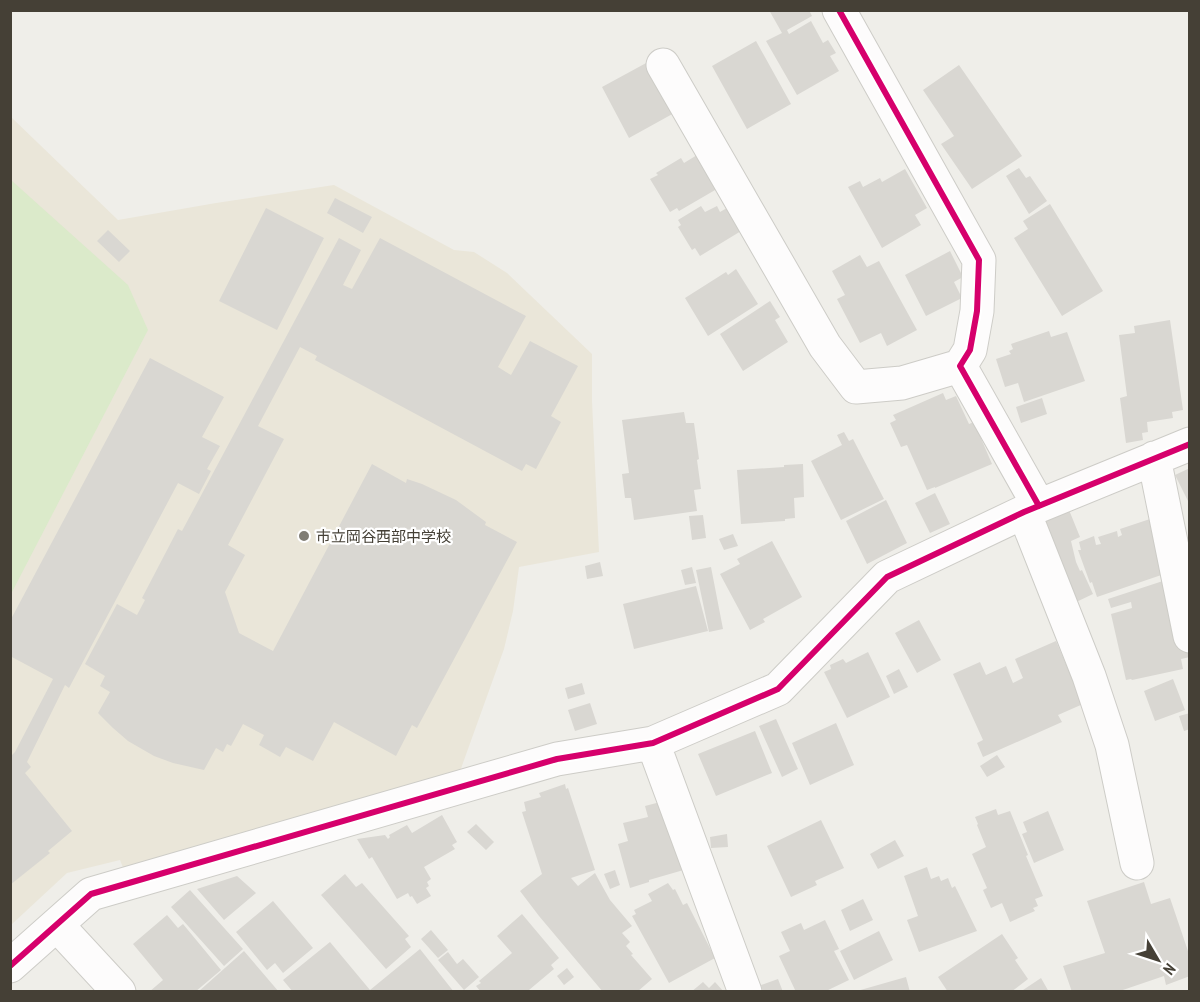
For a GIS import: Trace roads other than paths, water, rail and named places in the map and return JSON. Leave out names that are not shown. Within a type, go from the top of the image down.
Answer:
[{"type":"street","points":[[663,66],[825,346],[856,387],[902,383],[960,366],[970,350],[977,311],[979,260],[839,10]]},
{"type":"street","points":[[960,366],[1031,509],[1112,745],[1137,863]]},
{"type":"street","points":[[10,966],[91,894],[557,759],[653,743],[778,689],[886,577],[1031,509],[1190,444]]},
{"type":"street","points":[[1154,458],[1190,636]]},
{"type":"street","points":[[653,743],[746,992]]},
{"type":"street","points":[[57,925],[119,992]]},
{"type":"place","name":"市立岡谷西部中学校","points":[[304,536]]}]
